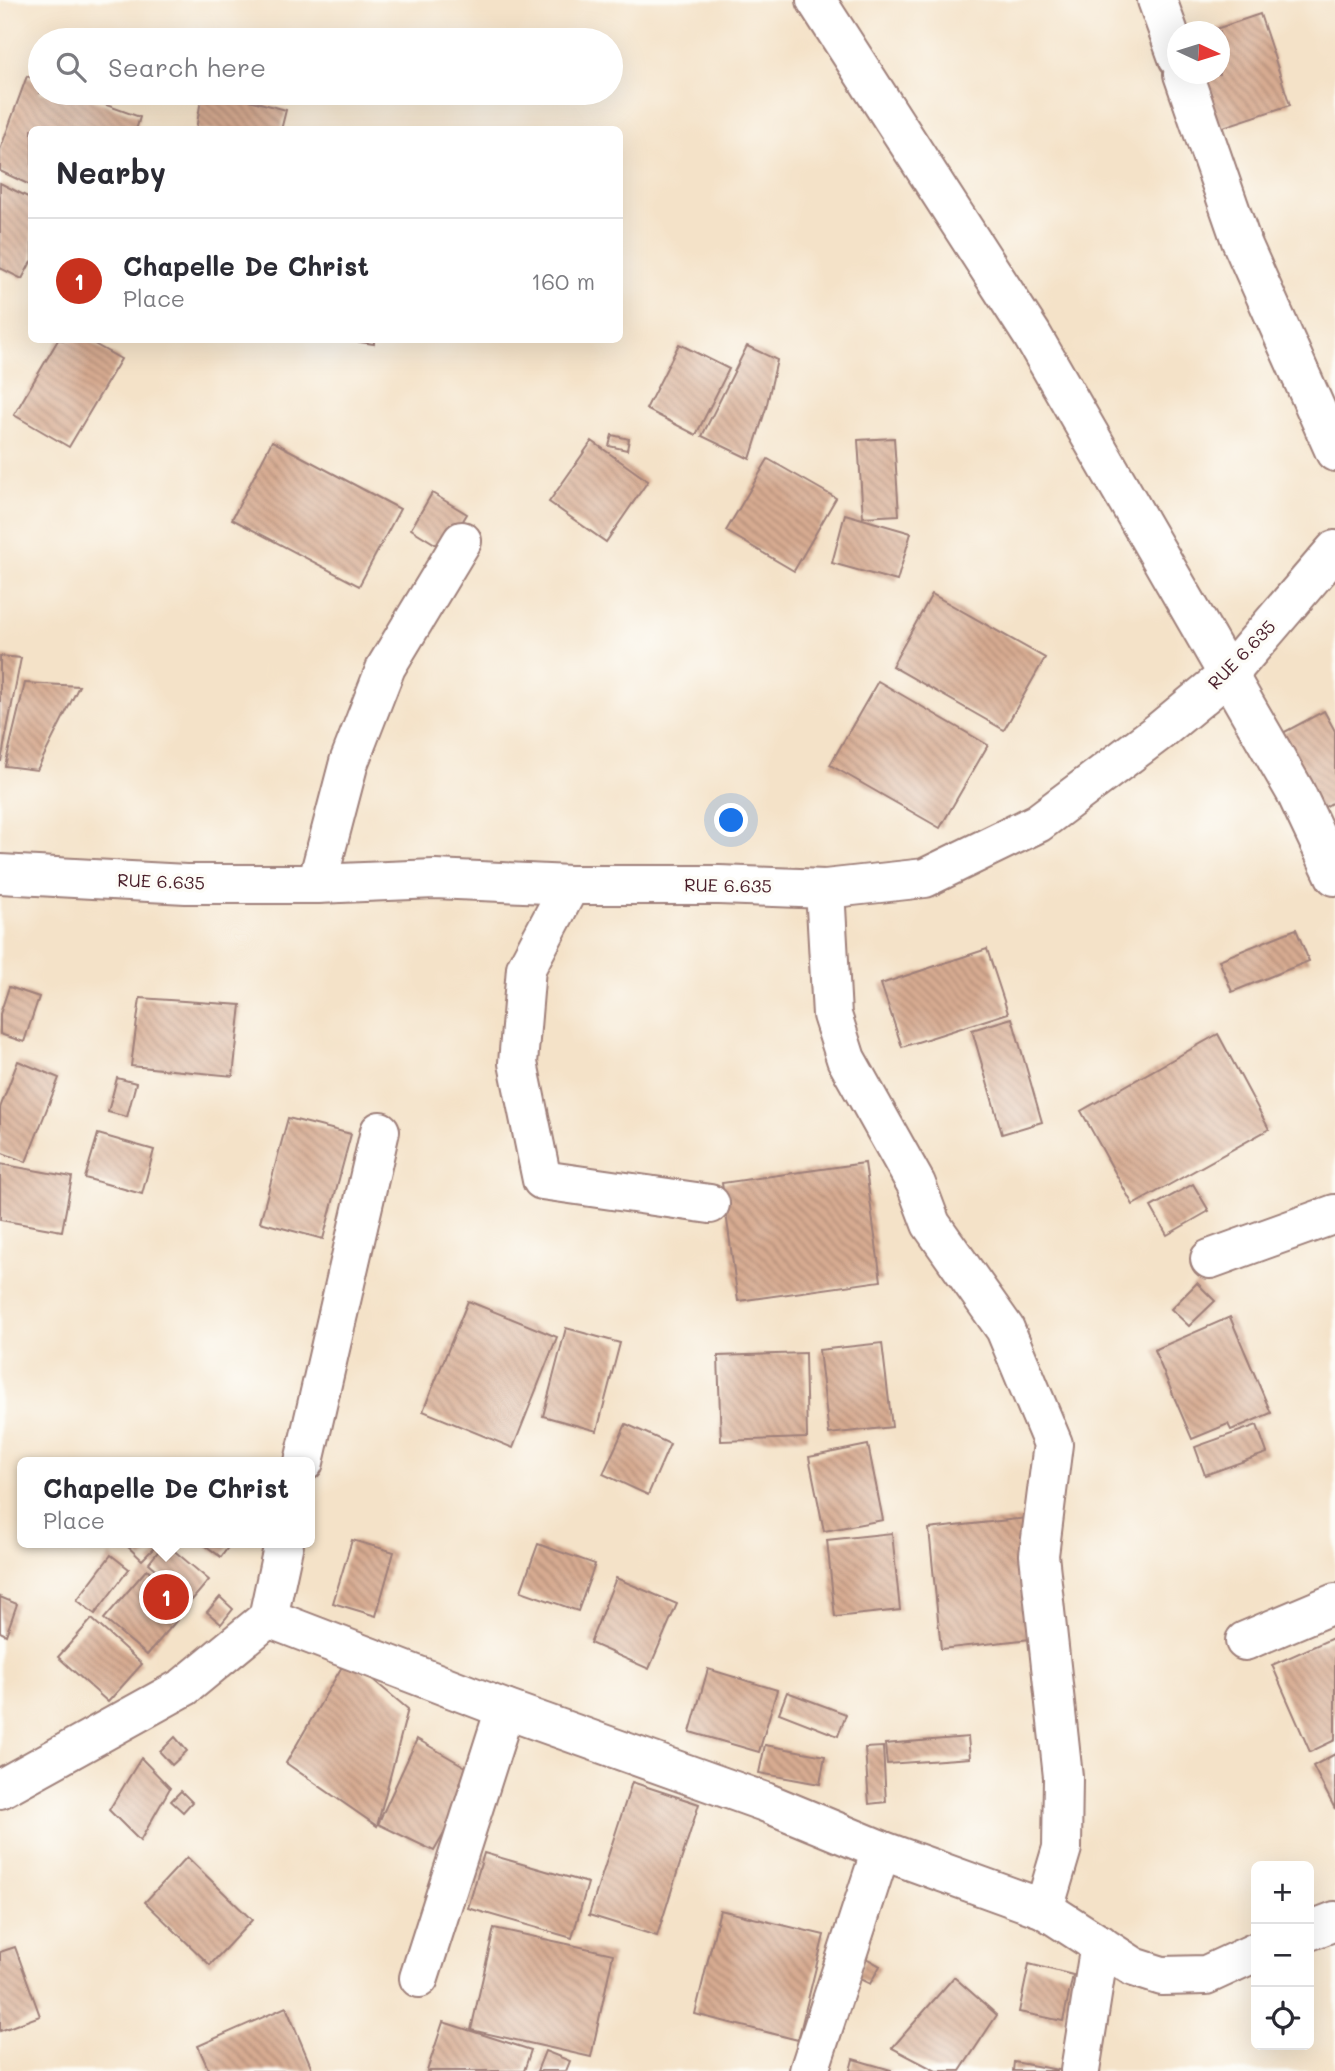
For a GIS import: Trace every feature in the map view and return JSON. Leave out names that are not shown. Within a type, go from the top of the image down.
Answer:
[{"type":"street","points":[[816,0],[1032,335],[1295,791],[1335,876]]},
{"type":"street","points":[[1157,0],[1167,28]]},
{"type":"street","points":[[1186,84],[1241,241],[1335,452]]},
{"type":"street","points":[[317,884],[349,762],[386,667],[462,541]]},
{"type":"street","name":"RUE 6.635","points":[[0,874],[186,884],[317,884],[435,879],[570,885],[719,885],[825,889],[925,878],[1038,823],[1160,730],[1229,674],[1335,550]]},
{"type":"street","points":[[570,885],[526,968],[518,1063],[542,1180],[710,1204]]},
{"type":"street","points":[[825,889],[832,1015],[846,1059],[916,1184],[931,1224],[1005,1328],[1053,1444],[1039,1555],[1063,1777],[1062,1848],[1044,1909]]},
{"type":"street","points":[[304,1457],[380,1131]]},
{"type":"street","points":[[1210,1259],[1335,1214]]},
{"type":"street","points":[[0,1789],[184,1687],[268,1618],[283,1548]]},
{"type":"street","points":[[1245,1641],[1335,1603]]},
{"type":"street","points":[[268,1618],[505,1709],[765,1802],[881,1850],[1044,1909],[1134,1967],[1161,1976],[1206,1975],[1251,1954]]},
{"type":"street","points":[[419,1978],[505,1709]]},
{"type":"street","points":[[809,2071],[881,1850]]},
{"type":"street","points":[[1314,1929],[1335,1921]]},
{"type":"street","points":[[1080,2071],[1100,1944]]},
{"type":"building","points":[[1260,14],[1290,105],[1214,130],[1198,84],[1230,84],[1230,24]]},
{"type":"building","points":[[27,76],[28,105],[106,105],[140,117],[137,126],[28,126],[28,184],[0,171],[0,150]]},
{"type":"building","points":[[200,105],[267,105],[286,110],[282,126],[197,126]]},
{"type":"building","points":[[0,183],[28,197],[28,268],[22,279],[0,268]]},
{"type":"building","points":[[56,343],[92,343],[121,359],[69,447],[14,415]]},
{"type":"building","points":[[679,344],[729,369],[696,435],[646,409]]},
{"type":"building","points":[[747,346],[777,360],[750,459],[702,436]]},
{"type":"building","points":[[612,435],[629,439],[627,450],[609,446]]},
{"type":"building","points":[[894,438],[899,515],[863,517],[858,440]]},
{"type":"building","points":[[272,441],[400,509],[359,586],[232,519]]},
{"type":"building","points":[[592,441],[648,481],[606,542],[549,502]]},
{"type":"building","points":[[768,459],[836,498],[794,571],[726,531]]},
{"type":"building","points":[[432,493],[467,514],[445,550],[411,529]]},
{"type":"building","points":[[845,514],[911,533],[897,581],[832,563]]},
{"type":"building","points":[[932,594],[1045,658],[1004,730],[892,666]]},
{"type":"building","points":[[0,656],[21,658],[1,761],[0,761]]},
{"type":"building","points":[[878,681],[988,745],[940,828],[830,765]]},
{"type":"building","points":[[25,683],[79,686],[37,770],[5,766]]},
{"type":"building","points":[[1324,711],[1335,731],[1335,801],[1318,811],[1279,735]]},
{"type":"building","points":[[1296,929],[1309,961],[1232,992],[1219,960]]},
{"type":"building","points":[[987,949],[1008,1013],[902,1047],[881,984]]},
{"type":"building","points":[[9,987],[39,997],[24,1042],[0,1034],[0,1014]]},
{"type":"building","points":[[140,998],[241,1005],[233,1076],[131,1066]]},
{"type":"building","points":[[1012,1018],[1042,1122],[1002,1134],[972,1030]]},
{"type":"building","points":[[1218,1034],[1269,1129],[1133,1205],[1081,1111]]},
{"type":"building","points":[[18,1061],[59,1078],[26,1162],[0,1152],[0,1108]]},
{"type":"building","points":[[117,1078],[136,1083],[127,1117],[108,1112]]},
{"type":"building","points":[[288,1118],[351,1134],[323,1239],[260,1222]]},
{"type":"building","points":[[98,1134],[154,1150],[142,1194],[85,1178]]},
{"type":"building","points":[[865,1163],[881,1281],[738,1301],[722,1183]]},
{"type":"building","points":[[0,1164],[72,1177],[62,1231],[0,1220]]},
{"type":"building","points":[[1193,1184],[1209,1211],[1167,1235],[1151,1207]]},
{"type":"building","points":[[1197,1283],[1215,1301],[1189,1326],[1171,1309]]},
{"type":"building","points":[[468,1301],[557,1337],[513,1448],[423,1411]]},
{"type":"building","points":[[1230,1317],[1271,1413],[1231,1430],[1228,1424],[1192,1439],[1154,1350]]},
{"type":"building","points":[[566,1328],[620,1343],[597,1431],[543,1416]]},
{"type":"building","points":[[882,1343],[892,1427],[829,1434],[819,1350]]},
{"type":"building","points":[[805,1353],[807,1438],[721,1441],[718,1356]]},
{"type":"building","points":[[626,1424],[670,1444],[648,1495],[603,1474]]},
{"type":"building","points":[[1257,1425],[1267,1453],[1205,1475],[1195,1447]]},
{"type":"building","points":[[868,1445],[883,1520],[824,1531],[809,1457]]},
{"type":"building","points":[[1027,1518],[1039,1638],[941,1649],[929,1529]]},
{"type":"building","points":[[892,1533],[900,1610],[835,1617],[827,1540]]},
{"type":"building","points":[[352,1540],[394,1552],[376,1616],[333,1603]]},
{"type":"building","points":[[538,1544],[595,1564],[578,1611],[521,1591]]},
{"type":"building","points":[[129,1548],[154,1548],[142,1560]]},
{"type":"building","points":[[161,1548],[171,1548],[209,1580],[192,1600],[149,1563]]},
{"type":"building","points":[[209,1548],[227,1548],[221,1557]]},
{"type":"building","points":[[111,1555],[129,1569],[95,1614],[77,1600]]},
{"type":"building","points":[[147,1569],[189,1606],[147,1655],[104,1619]]},
{"type":"building","points":[[616,1578],[677,1604],[649,1669],[590,1643]]},
{"type":"building","points":[[0,1597],[17,1604],[6,1635],[0,1632]]},
{"type":"building","points":[[220,1597],[233,1609],[221,1624],[207,1612]]},
{"type":"building","points":[[92,1619],[142,1664],[108,1702],[58,1657]]},
{"type":"building","points":[[1335,1637],[1335,1740],[1310,1752],[1272,1665]]},
{"type":"building","points":[[347,1658],[408,1709],[377,1826],[286,1763]]},
{"type":"building","points":[[708,1669],[777,1690],[759,1752],[690,1732]]},
{"type":"building","points":[[787,1692],[846,1714],[838,1736],[779,1713]]},
{"type":"building","points":[[175,1737],[187,1751],[172,1765],[160,1752]]},
{"type":"building","points":[[968,1737],[970,1758],[887,1764],[885,1744]]},
{"type":"building","points":[[417,1739],[478,1774],[434,1851],[378,1824]]},
{"type":"building","points":[[765,1745],[825,1756],[820,1784],[759,1773]]},
{"type":"building","points":[[883,1747],[886,1802],[869,1804],[865,1748]]},
{"type":"building","points":[[1335,1754],[1335,1809],[1313,1766]]},
{"type":"building","points":[[141,1758],[170,1788],[140,1841],[109,1810]]},
{"type":"building","points":[[632,1782],[699,1804],[657,1936],[589,1915]]},
{"type":"building","points":[[181,1791],[192,1802],[183,1812],[171,1801]]},
{"type":"building","points":[[484,1853],[588,1883],[572,1938],[468,1908]]},
{"type":"building","points":[[187,1857],[252,1920],[210,1965],[145,1902]]},
{"type":"building","points":[[720,1910],[824,1935],[798,2040],[695,2014]]},
{"type":"building","points":[[494,1928],[613,1954],[591,2057],[471,2030]]},
{"type":"building","points":[[15,1947],[40,2016],[0,2031],[0,1952]]},
{"type":"building","points":[[866,1958],[880,1966],[870,1984],[856,1977]]},
{"type":"building","points":[[1029,1964],[1073,1975],[1063,2021],[1019,2012]]},
{"type":"building","points":[[954,1977],[997,2015],[960,2071],[936,2071],[892,2048]]},
{"type":"building","points":[[286,2007],[313,2071],[209,2071],[198,2046]]},
{"type":"building","points":[[443,2022],[531,2050],[524,2071],[427,2071]]},
{"type":"building","points":[[545,2051],[570,2061],[566,2071],[537,2071]]},
{"type":"building","points":[[853,2059],[891,2070],[891,2071],[850,2071]]},
{"type":"building","points":[[1014,2062],[1058,2070],[1013,2071]]},
{"type":"place","name":"Chapelle De Christ","points":[[166,1597]]}]
